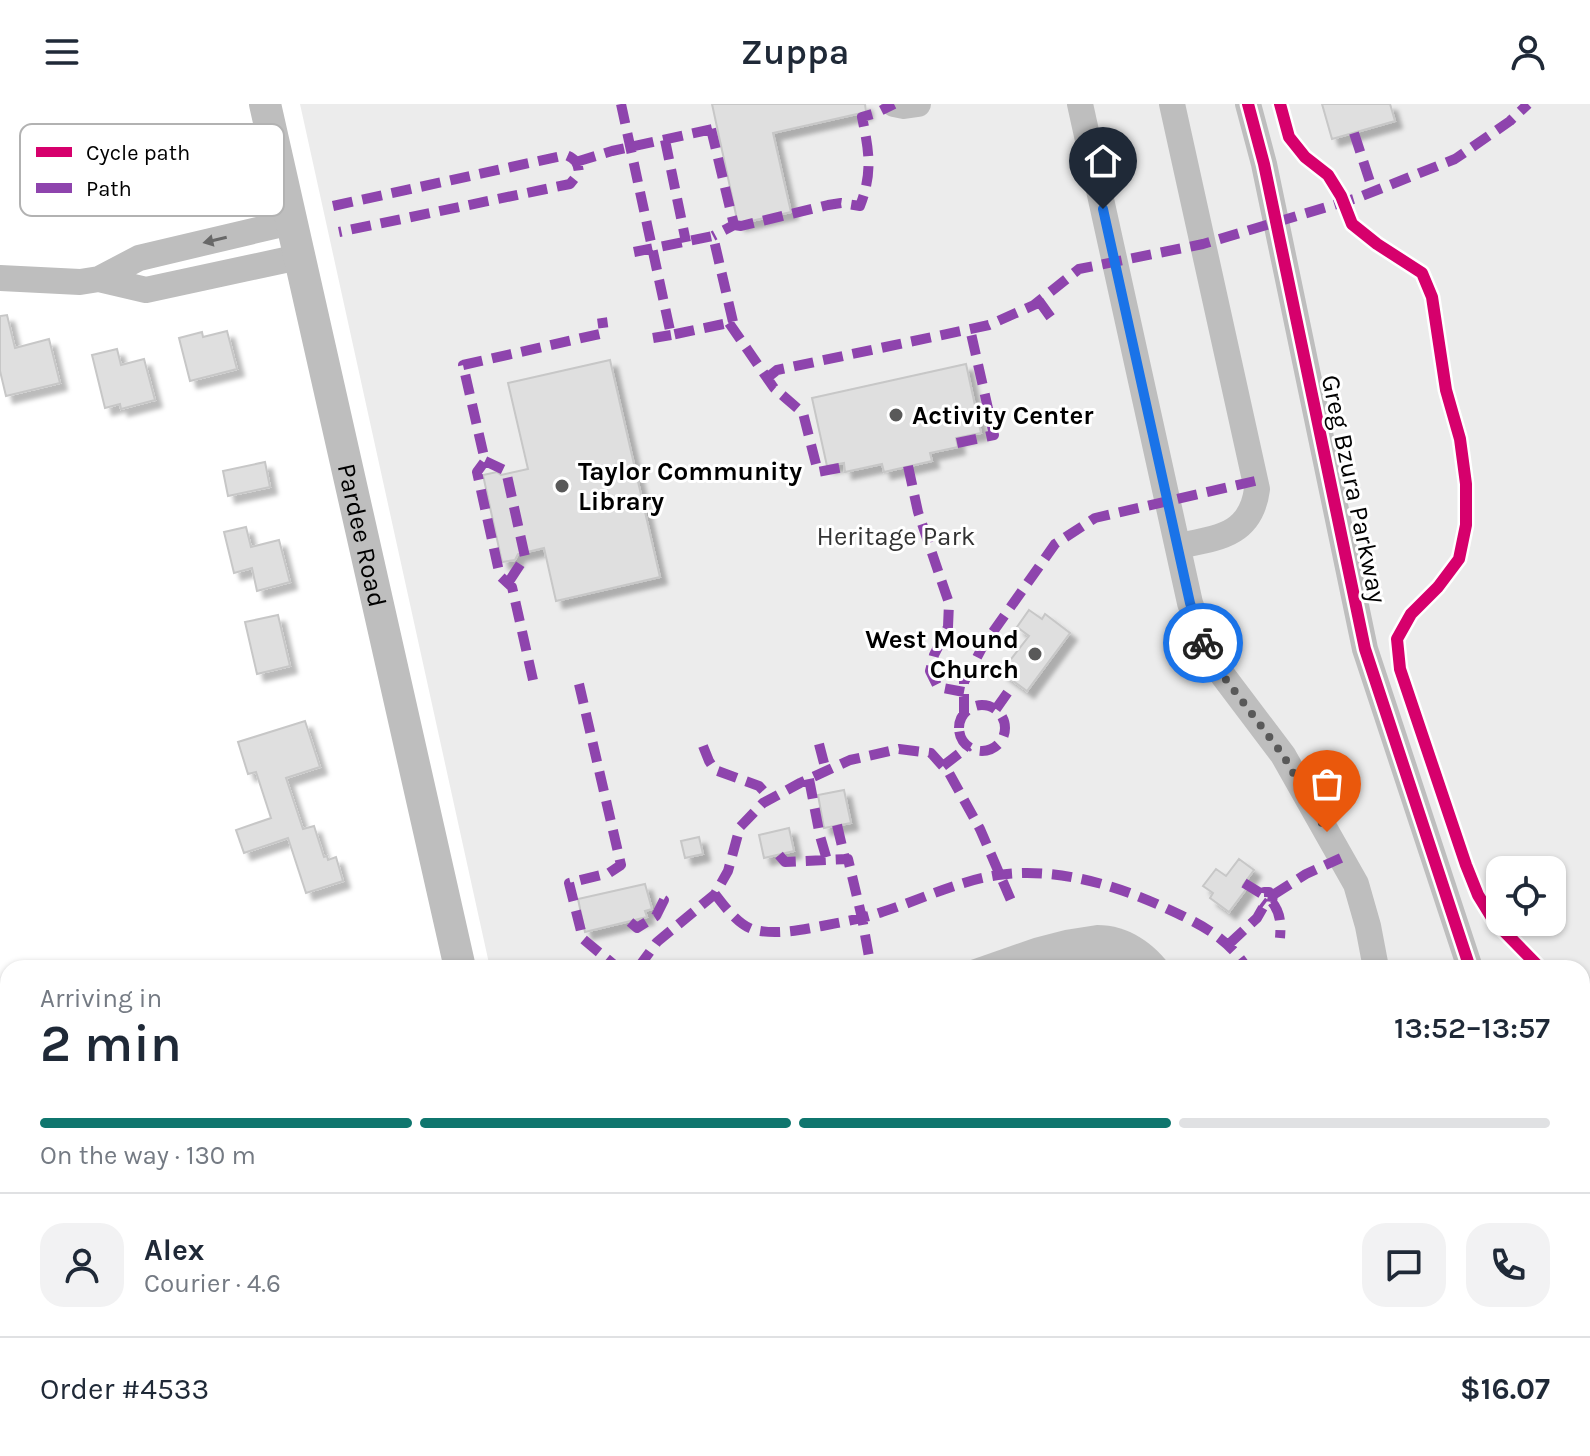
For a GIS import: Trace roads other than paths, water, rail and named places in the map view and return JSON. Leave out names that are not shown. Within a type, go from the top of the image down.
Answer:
[{"type":"main road","name":"Pardee Road","points":[[265,104],[269,124]]},
{"type":"main road","name":"Pardee Road","points":[[284,190],[458,960]]},
{"type":"street","points":[[894,104],[918,104]]},
{"type":"street","points":[[1080,104],[1190,603],[1215,665],[1283,755],[1356,884],[1374,960]]},
{"type":"street","points":[[1172,104],[1257,489],[1249,517],[1237,528],[1223,537],[1178,546]]},
{"type":"street","name":"Greg Bzura Parkway","points":[[1248,104],[1267,179],[1365,649],[1467,960]]},
{"type":"street","points":[[0,278],[80,282],[99,279],[139,258],[291,222]]},
{"type":"street","points":[[99,279],[146,290],[299,257]]},
{"type":"place","name":"Activity Center","points":[[896,415]]},
{"type":"place","name":"Taylor Community Library","points":[[562,486]]},
{"type":"place","name":"West Mound Church","points":[[1035,654]]},
{"type":"park label","name":"Heritage Park","points":[[896,536]]}]
